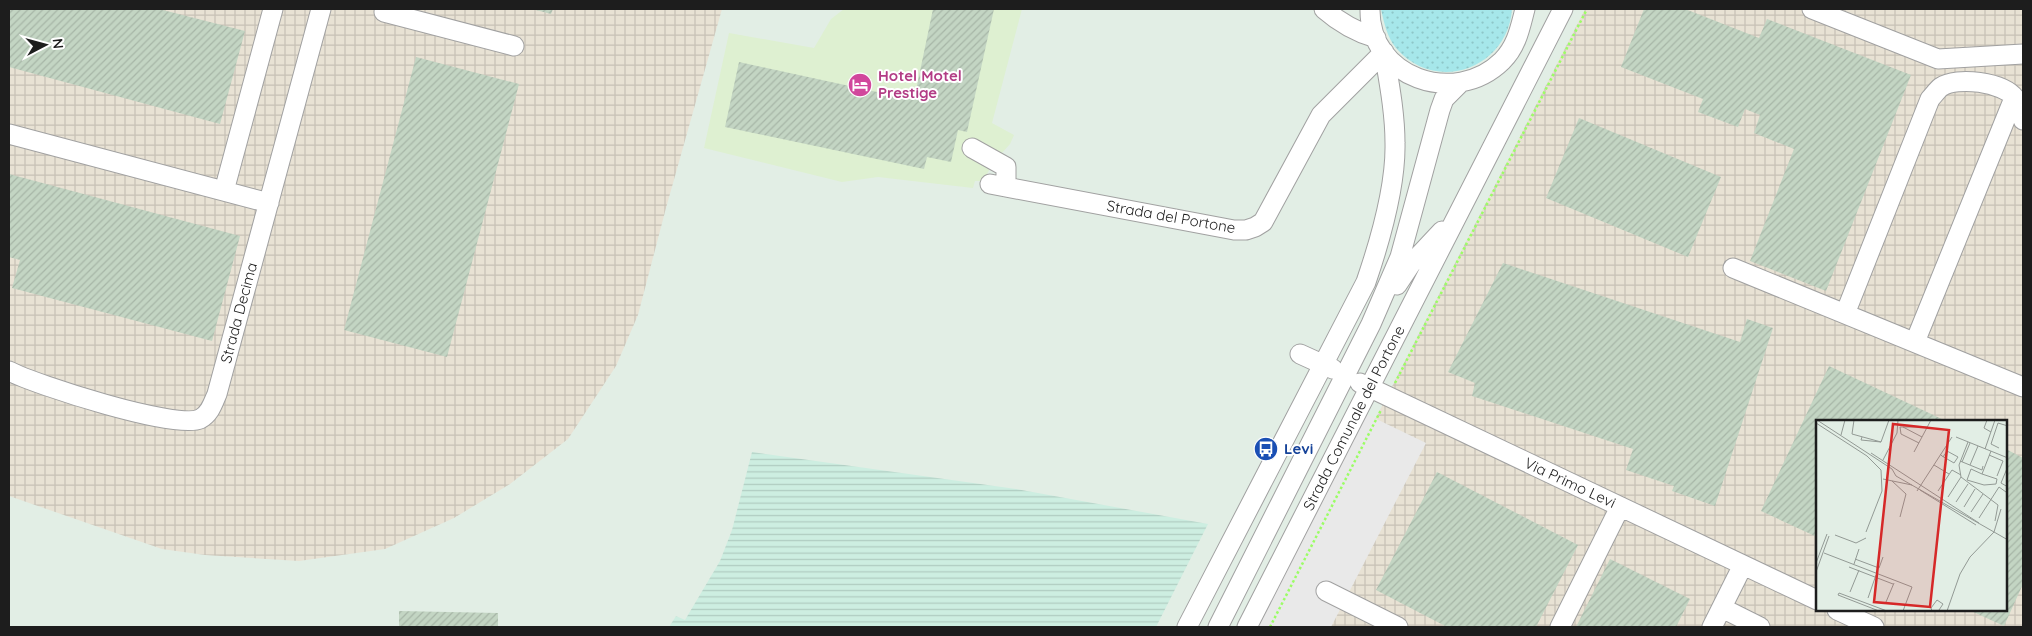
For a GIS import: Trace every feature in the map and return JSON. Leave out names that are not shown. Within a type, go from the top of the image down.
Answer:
[{"type":"street","points":[[224,191],[272,9]]},
{"type":"street","name":"Strada Decima","points":[[9,371],[48,388],[160,418],[192,422],[202,418],[210,411],[217,394],[321,9]]},
{"type":"street","points":[[1324,9],[1342,24],[1380,45]]},
{"type":"street","points":[[1187,627],[1366,282],[1380,236],[1391,186],[1395,157],[1395,131],[1380,45],[1370,16],[1370,9]]},
{"type":"street","name":"Strada Comunale del Portone","points":[[1248,627],[1563,9]]},
{"type":"street","points":[[1812,9],[1938,59],[2023,54]]},
{"type":"street","points":[[380,10],[514,46]]},
{"type":"street","name":"Strada Comunale del Portone","points":[[1380,45],[1398,68],[1419,79],[1436,84],[1459,84],[1485,74],[1503,60],[1517,41],[1522,26],[1524,10]]},
{"type":"street","name":"Strada del Portone","points":[[972,148],[1006,167],[998,185],[1234,230],[1255,227],[1262,222],[1322,115],[1380,45]]},
{"type":"street","points":[[1845,314],[1930,99],[1941,87],[1958,83],[1986,83],[2002,87],[2014,98],[2023,120]]},
{"type":"street","name":"Strada Comunale del Portone","points":[[1218,627],[1371,324],[1390,282],[1403,248],[1444,99],[1459,84]]},
{"type":"street","points":[[1915,342],[2014,98]]},
{"type":"street","points":[[9,134],[269,203]]},
{"type":"street","name":"Strada Comunale del Portone","points":[[1371,324],[1411,264],[1461,209]]},
{"type":"street","points":[[1734,268],[2023,387]]},
{"type":"street","name":"Via Primo Levi","points":[[1300,354],[1816,600]]},
{"type":"street","points":[[1560,627],[1620,507]]},
{"type":"street","points":[[1712,627],[1743,565]]},
{"type":"street","points":[[1326,591],[1398,627]]},
{"type":"street","points":[[1722,608],[1760,627]]},
{"type":"street","points":[[1839,611],[1874,627]]},
{"type":"path","points":[[1270,627],[1587,9]]},
{"type":"shaded area","points":[[9,9],[722,9],[638,315],[616,366],[568,439],[510,484],[454,518],[385,549],[299,561],[205,555],[162,549],[9,496]]},
{"type":"shaded area","name":"Hotel Motel Prestige","points":[[844,9],[1022,9],[992,123],[1014,135],[1010,144],[993,163],[987,174],[980,181],[975,181],[973,188],[878,177],[842,182],[704,148],[729,33],[814,48],[831,19]]},
{"type":"shaded area","points":[[1381,9],[1512,9],[1508,30],[1498,47],[1484,60],[1468,68],[1449,72],[1430,70],[1412,62],[1396,48],[1388,35]]},
{"type":"shaded area","points":[[1585,9],[2023,9],[2023,627],[1269,627]]},
{"type":"shaded area","points":[[1366,414],[1426,443],[1331,627],[1257,627]]},
{"type":"shaded area","points":[[752,452],[1016,489],[1208,524],[1156,627],[669,627],[676,616],[685,620],[720,561],[732,530]]},
{"type":"building","points":[[9,9],[159,9],[245,31],[220,124],[9,67]]},
{"type":"building","points":[[532,9],[553,9],[551,14]]},
{"type":"building","points":[[933,9],[994,9],[967,132],[958,130],[951,162],[927,157],[924,169],[725,127],[739,62],[914,100]]},
{"type":"building","points":[[1644,9],[1685,9],[1759,38],[1767,19],[1911,75],[1826,291],[1750,261],[1794,149],[1754,133],[1760,115],[1745,109],[1738,127],[1698,112],[1703,99],[1621,67]]},
{"type":"building","points":[[416,57],[519,84],[447,357],[344,330]]},
{"type":"building","points":[[1579,118],[1721,177],[1688,257],[1546,198]]},
{"type":"building","points":[[9,174],[240,236],[212,341],[12,288],[20,260],[9,257]]},
{"type":"building","points":[[1503,263],[1740,342],[1747,319],[1773,328],[1715,506],[1672,491],[1674,486],[1626,470],[1633,449],[1472,396],[1475,383],[1448,372]]},
{"type":"building","points":[[1829,366],[1944,420],[1816,420],[1816,537],[1761,511]]},
{"type":"building","points":[[2007,450],[2023,458],[2023,584],[2004,626],[1971,611],[2007,611]]},
{"type":"building","points":[[1437,472],[1578,545],[1536,627],[1447,627],[1376,590]]},
{"type":"building","points":[[1610,559],[1690,599],[1676,627],[1576,627]]},
{"type":"building","points":[[399,611],[498,613],[498,627],[399,627]]},
{"type":"place","name":"Hotel Motel Prestige","points":[[860,85]]},
{"type":"place","name":"Levi","points":[[1266,449]]}]
